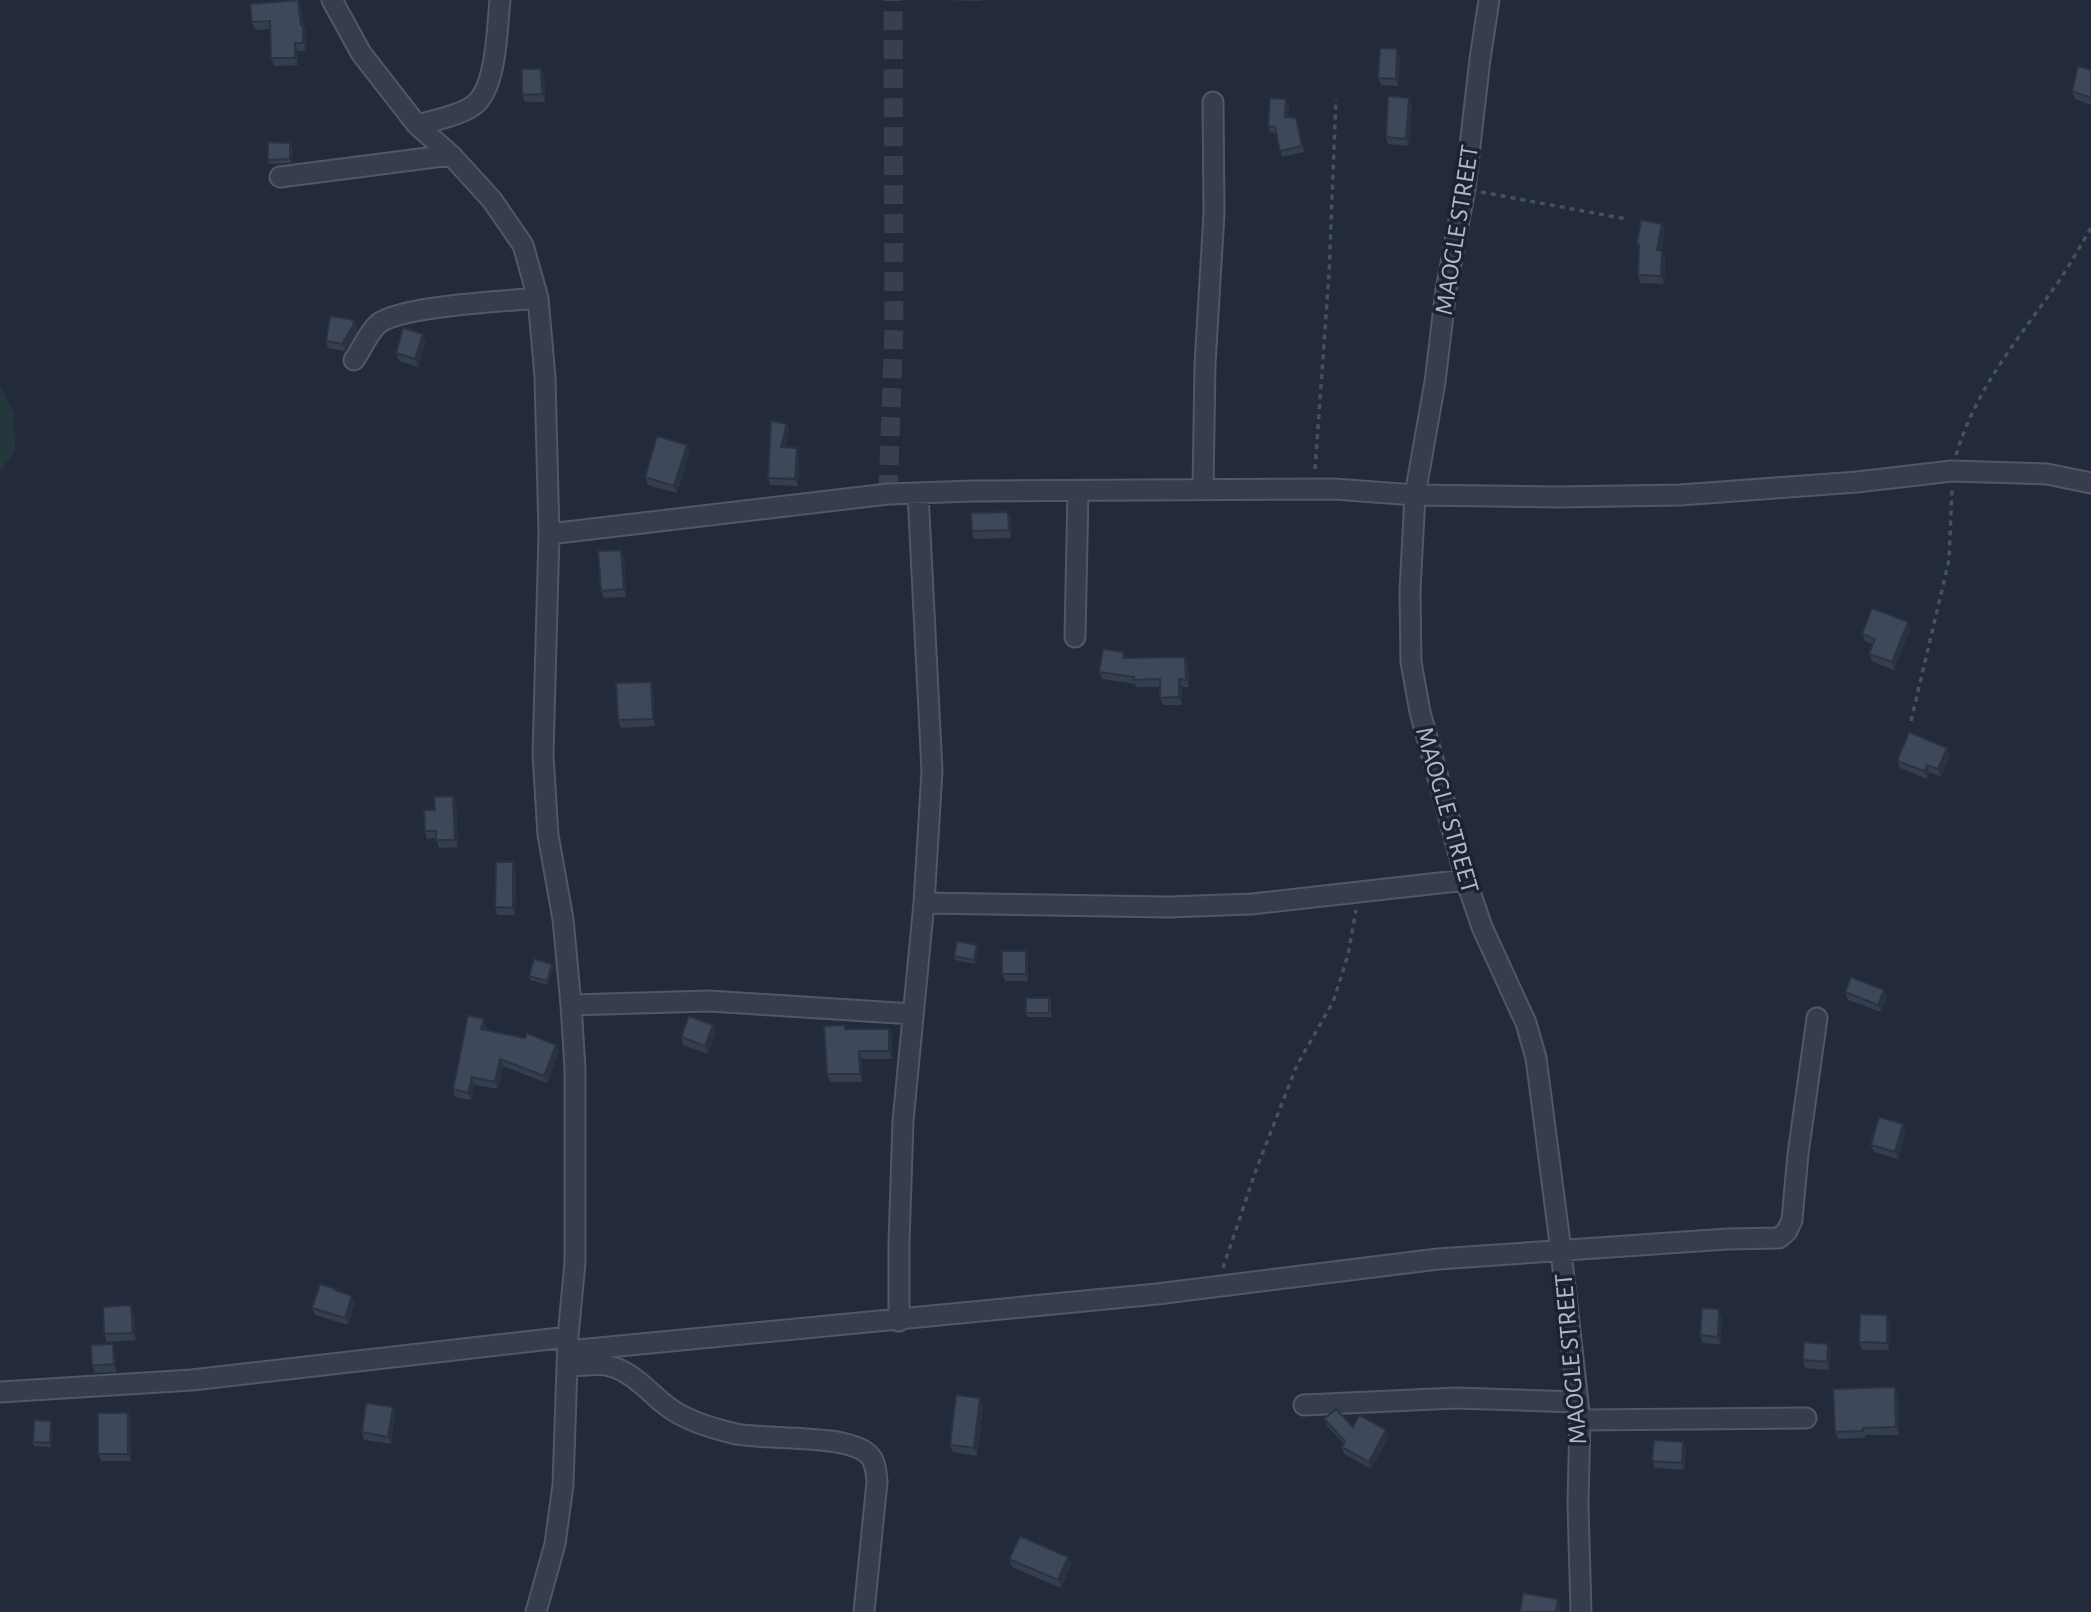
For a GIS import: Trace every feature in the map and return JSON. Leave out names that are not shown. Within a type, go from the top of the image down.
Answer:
[{"type":"street","points":[[332,0],[361,53],[417,125],[451,155],[492,200],[523,246],[538,299],[545,377],[549,534],[543,755],[548,835],[563,919],[571,1005],[575,1069],[575,1262],[559,1521],[536,1612]]},
{"type":"street","points":[[417,125],[465,110],[477,103],[488,86],[500,0]]},
{"type":"street","name":"MAOGLE STREET","points":[[1489,0],[1465,189],[1446,290],[1435,382],[1415,495],[1410,591],[1411,662],[1423,725],[1466,880],[1482,927],[1526,1023],[1536,1058],[1578,1411],[1581,1612]]},
{"type":"street","points":[[1203,489],[1205,364],[1213,214],[1213,102]]},
{"type":"street","points":[[280,177],[451,155]]},
{"type":"street","points":[[355,360],[373,330],[384,320],[438,307],[538,299]]},
{"type":"street","points":[[549,534],[814,502],[918,493],[1314,489],[1415,495],[1680,495],[1857,482],[1952,471],[2047,474],[2091,483]]},
{"type":"street","points":[[1075,637],[1078,491]]},
{"type":"street","points":[[899,1321],[904,1121],[924,903],[932,771],[918,493]]},
{"type":"street","points":[[924,903],[1169,907],[1252,904],[1466,880]]},
{"type":"street","points":[[571,1005],[709,1001],[913,1014]]},
{"type":"street","points":[[0,1392],[568,1352],[782,1329],[899,1321],[1438,1259],[1727,1239],[1779,1238],[1787,1231],[1792,1220],[1798,1154],[1818,1018]]},
{"type":"street","points":[[568,1352],[626,1373],[664,1404],[691,1420],[722,1431],[746,1436],[817,1439],[867,1452],[874,1462],[877,1482],[864,1612]]},
{"type":"street","points":[[1304,1405],[1456,1398],[1578,1411],[1806,1418]]},
{"type":"path","points":[[1314,489],[1329,274],[1336,99]]},
{"type":"path","points":[[1465,189],[1626,219]]},
{"type":"path","points":[[1911,721],[1949,560],[1952,471],[1960,442],[1974,407],[1987,385],[2056,285],[2091,228]]},
{"type":"path","points":[[1216,1286],[1256,1170],[1297,1065],[1333,1002],[1348,955],[1358,891]]},
{"type":"shaded area","points":[[0,386],[14,413],[15,451],[0,471]]},
{"type":"building","points":[[298,0],[303,43],[295,43],[295,58],[271,58],[270,21],[252,22],[250,4]]},
{"type":"building","points":[[1380,48],[1397,49],[1396,79],[1378,78]]},
{"type":"building","points":[[2078,66],[2091,70],[2091,98],[2072,91]]},
{"type":"building","points":[[522,69],[541,69],[542,94],[522,95]]},
{"type":"building","points":[[1388,96],[1409,98],[1406,139],[1386,137]]},
{"type":"building","points":[[1270,98],[1286,99],[1285,117],[1296,118],[1302,146],[1280,151],[1275,127],[1268,126]]},
{"type":"building","points":[[268,142],[290,143],[290,159],[268,160]]},
{"type":"building","points":[[1641,220],[1662,224],[1657,250],[1662,251],[1661,276],[1638,275],[1637,243]]},
{"type":"building","points":[[330,316],[354,320],[342,344],[326,341]]},
{"type":"building","points":[[403,328],[423,334],[415,359],[396,353]]},
{"type":"building","points":[[771,421],[787,424],[781,447],[797,448],[795,479],[768,478]]},
{"type":"building","points":[[657,436],[687,445],[674,486],[645,477]]},
{"type":"building","points":[[1008,512],[1009,530],[972,531],[971,513]]},
{"type":"building","points":[[621,550],[624,589],[601,591],[598,551]]},
{"type":"building","points":[[1872,608],[1908,622],[1892,662],[1869,654],[1875,639],[1862,634]]},
{"type":"building","points":[[1103,649],[1124,652],[1123,658],[1185,657],[1186,680],[1179,679],[1179,697],[1160,698],[1160,679],[1134,680],[1134,677],[1099,672]]},
{"type":"building","points":[[651,682],[653,719],[618,720],[616,683]]},
{"type":"building","points":[[1909,732],[1947,748],[1938,769],[1927,765],[1924,771],[1897,761]]},
{"type":"building","points":[[453,796],[455,840],[436,840],[436,831],[425,831],[424,810],[435,810],[434,797]]},
{"type":"building","points":[[496,862],[513,862],[513,908],[495,907]]},
{"type":"building","points":[[957,941],[977,945],[974,960],[954,956]]},
{"type":"building","points":[[1002,951],[1026,951],[1026,974],[1002,974]]},
{"type":"building","points":[[534,959],[552,964],[547,981],[529,976]]},
{"type":"building","points":[[1851,977],[1884,990],[1878,1005],[1845,992]]},
{"type":"building","points":[[1026,998],[1049,998],[1049,1013],[1026,1013]]},
{"type":"building","points":[[468,1015],[484,1019],[481,1029],[525,1038],[527,1033],[556,1045],[544,1076],[500,1059],[495,1082],[472,1077],[468,1093],[453,1089]]},
{"type":"building","points":[[689,1016],[713,1025],[705,1046],[681,1037]]},
{"type":"building","points":[[845,1025],[845,1029],[889,1029],[889,1051],[859,1051],[860,1074],[827,1074],[824,1026]]},
{"type":"building","points":[[1879,1117],[1903,1124],[1895,1152],[1871,1145]]},
{"type":"building","points":[[320,1284],[352,1296],[345,1318],[312,1308]]},
{"type":"building","points":[[131,1305],[133,1333],[104,1334],[103,1307]]},
{"type":"building","points":[[1702,1308],[1719,1309],[1718,1337],[1700,1335]]},
{"type":"building","points":[[1860,1314],[1887,1315],[1887,1343],[1859,1342]]},
{"type":"building","points":[[1804,1342],[1828,1344],[1827,1362],[1803,1360]]},
{"type":"building","points":[[113,1344],[114,1364],[92,1366],[91,1345]]},
{"type":"building","points":[[1895,1387],[1896,1427],[1835,1432],[1833,1389]]},
{"type":"building","points":[[956,1395],[980,1398],[974,1448],[950,1445]]},
{"type":"building","points":[[366,1403],[393,1407],[388,1437],[362,1432]]},
{"type":"building","points":[[1336,1409],[1353,1427],[1359,1415],[1386,1430],[1369,1462],[1342,1447],[1345,1441],[1324,1419]]},
{"type":"building","points":[[98,1413],[128,1413],[128,1454],[98,1454]]},
{"type":"building","points":[[34,1420],[51,1421],[50,1443],[33,1442]]},
{"type":"building","points":[[1654,1440],[1683,1442],[1682,1463],[1652,1461]]},
{"type":"building","points":[[1020,1536],[1068,1557],[1058,1580],[1009,1559]]},
{"type":"building","points":[[1523,1593],[1558,1599],[1556,1612],[1520,1612]]},
{"type":"tunnel","points":[[888,494],[894,326],[893,0]]}]
